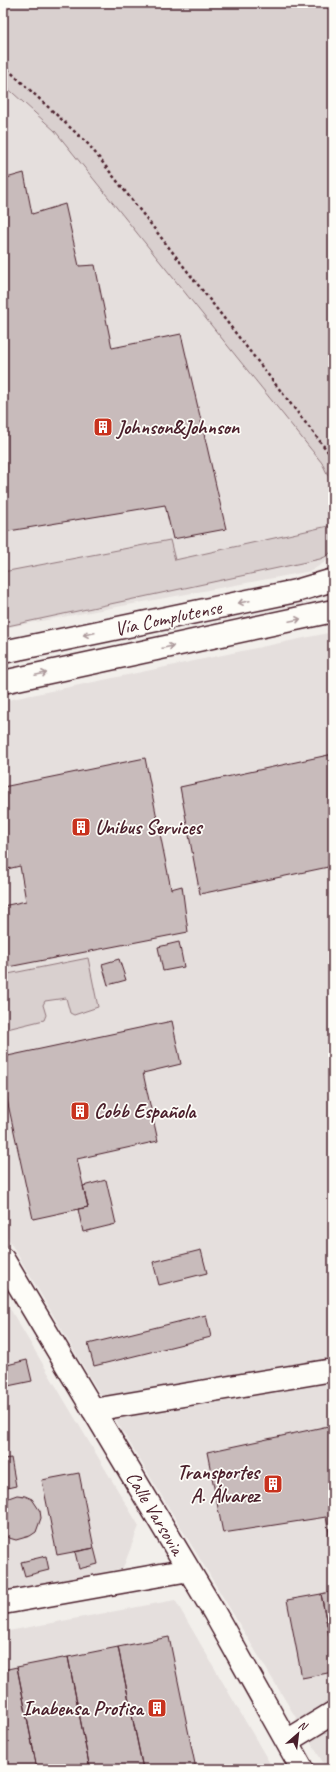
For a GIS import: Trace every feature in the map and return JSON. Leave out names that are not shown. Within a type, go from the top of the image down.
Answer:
[{"type":"street","name":"Vía Complutense","points":[[3,652],[296,591],[333,580]]},
{"type":"street","name":"Vía Complutense","points":[[3,682],[333,611]]},
{"type":"street","name":"Calle Varsovia","points":[[3,1260],[214,1612],[302,1769]]},
{"type":"street","points":[[93,1410],[333,1370]]},
{"type":"street","points":[[3,1603],[189,1570]]},
{"type":"street","points":[[286,1741],[333,1713]]},
{"type":"path","points":[[3,65],[89,145],[333,458]]},
{"type":"shaded area","points":[[3,3],[333,3],[333,486],[322,463],[55,131],[3,84]]},
{"type":"shaded area","points":[[3,84],[55,131],[322,463],[333,486],[333,557],[311,571],[3,628]]},
{"type":"shaded area","points":[[333,525],[333,550],[327,556],[320,559],[3,627],[3,572],[170,540],[175,560]]},
{"type":"shaded area","points":[[333,632],[333,1769],[327,1769],[86,1371],[3,1230],[3,701]]},
{"type":"shaded area","points":[[88,958],[98,1007],[74,1015],[70,1013],[66,998],[45,1001],[43,1005],[46,1015],[44,1020],[3,1030],[3,975]]},
{"type":"shaded area","points":[[3,1297],[139,1526],[123,1568],[3,1594]]},
{"type":"shaded area","points":[[175,1600],[273,1769],[3,1769],[3,1632]]},
{"type":"building","name":"Johnson&Johnson","points":[[24,173],[32,214],[65,204],[79,266],[95,265],[112,348],[181,334],[226,529],[173,539],[165,505],[3,532],[3,179]]},
{"type":"building","name":"Unibus Services","points":[[333,754],[333,866],[200,894],[180,787]]},
{"type":"building","name":"Unibus Services","points":[[145,758],[171,889],[182,886],[188,932],[3,968],[3,906],[26,901],[20,866],[3,870],[3,787]]},
{"type":"building","points":[[179,942],[184,967],[163,971],[158,947]]},
{"type":"building","points":[[119,959],[126,980],[108,985],[102,964]]},
{"type":"building","name":"Cobb Española","points":[[172,1021],[181,1064],[143,1073],[158,1141],[77,1159],[88,1207],[33,1219],[3,1081],[3,1057]]},
{"type":"building","points":[[106,1180],[116,1224],[83,1232],[78,1209],[88,1207],[83,1186]]},
{"type":"building","points":[[201,1250],[207,1273],[159,1285],[153,1262]]},
{"type":"building","points":[[206,1315],[211,1337],[94,1366],[88,1344]]},
{"type":"building","points":[[27,1360],[32,1381],[3,1387],[3,1366]]},
{"type":"building","name":"Transportes A. Álvarez","points":[[333,1425],[333,1556],[326,1517],[223,1533],[207,1452]]},
{"type":"building","points":[[11,1458],[16,1486],[3,1489],[3,1459]]},
{"type":"building","points":[[79,1473],[94,1548],[57,1555],[42,1480]]},
{"type":"building","points":[[17,1495],[32,1499],[40,1511],[41,1518],[36,1532],[30,1536],[16,1540],[3,1534],[3,1500]]},
{"type":"building","points":[[94,1548],[98,1564],[79,1569],[75,1552]]},
{"type":"building","points":[[46,1556],[49,1570],[25,1576],[21,1562]]},
{"type":"building","points":[[333,1591],[333,1655],[321,1594]]},
{"type":"building","points":[[321,1594],[333,1655],[333,1672],[302,1678],[287,1600]]},
{"type":"building","name":"Inabensa Protisa","points":[[169,1637],[196,1769],[143,1769],[118,1647]]},
{"type":"building","points":[[118,1647],[143,1769],[90,1769],[68,1657]]},
{"type":"building","points":[[68,1657],[90,1769],[37,1769],[17,1667]]},
{"type":"building","points":[[17,1667],[37,1769],[3,1769],[3,1670]]},
{"type":"place","name":"Johnson&Johnson","points":[[103,427]]},
{"type":"place","name":"Unibus Services","points":[[81,827]]},
{"type":"place","name":"Cobb Española","points":[[80,1111]]},
{"type":"place","name":"Transportes A. Álvarez","points":[[273,1484]]},
{"type":"place","name":"Inabensa Protisa","points":[[157,1708]]}]
